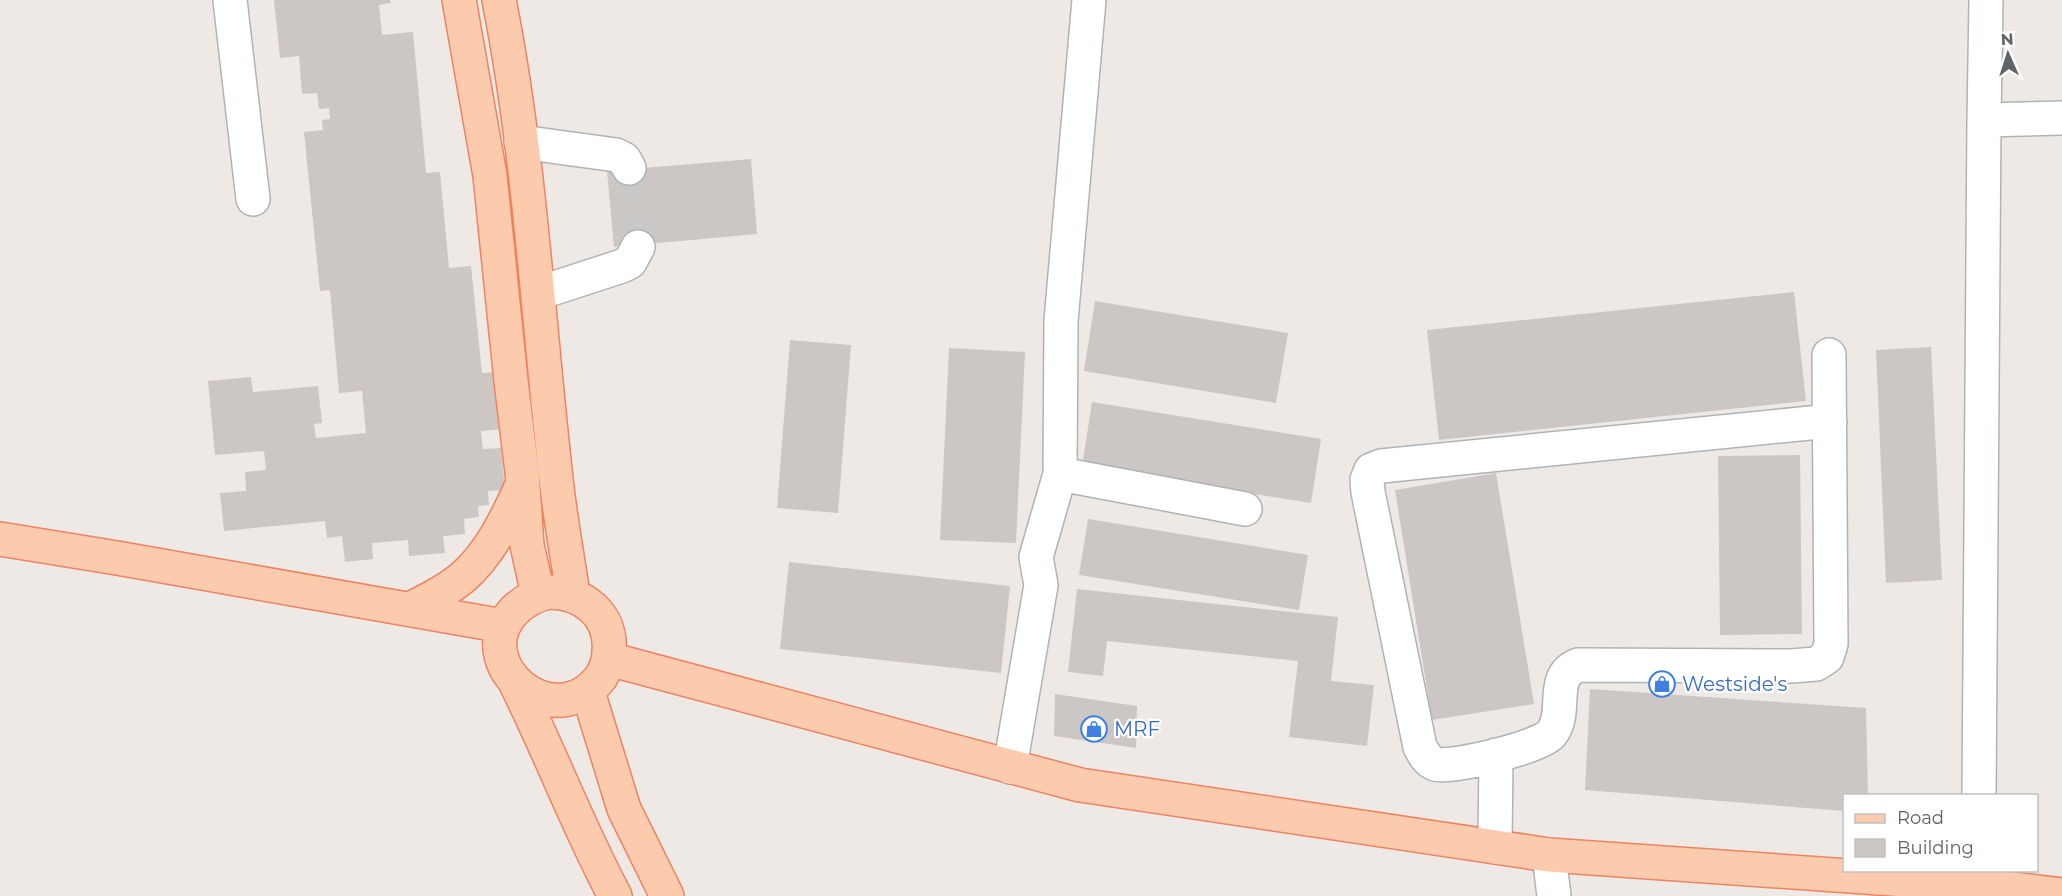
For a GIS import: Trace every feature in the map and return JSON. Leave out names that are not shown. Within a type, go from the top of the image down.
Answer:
[{"type":"main road","points":[[459,0],[490,176],[523,484],[527,545],[538,595]]},
{"type":"main road","points":[[499,0],[521,142],[539,293],[557,489],[573,595]]},
{"type":"main road","points":[[410,609],[462,578],[481,557],[498,534],[523,484]]},
{"type":"main road","points":[[0,539],[503,626]]},
{"type":"main road","points":[[516,684],[540,699],[555,701],[588,692],[604,673],[609,659],[610,643],[607,627],[599,613],[588,603],[573,595],[562,592],[538,595],[522,603],[503,626],[501,647],[502,661],[537,726],[598,864],[615,896]]},
{"type":"main road","points":[[609,659],[1080,786],[1549,855],[1858,886],[1978,878],[2062,895]]},
{"type":"main road","points":[[588,692],[624,809],[667,896]]},
{"type":"street","points":[[230,0],[253,199]]},
{"type":"street","points":[[1010,767],[1041,585],[1036,557],[1060,474],[1061,321],[1089,0]]},
{"type":"street","points":[[1979,794],[1986,0]]},
{"type":"street","points":[[1984,120],[2062,118]]},
{"type":"street","points":[[521,142],[616,155],[624,159],[629,168]]},
{"type":"street","points":[[539,293],[622,266],[630,262],[638,247]]},
{"type":"street","points":[[1829,355],[1830,421],[1831,644],[1827,657],[1816,664],[1791,666],[1578,665],[1569,668],[1564,674],[1557,726],[1550,736],[1537,743],[1496,756],[1444,765],[1434,764],[1425,757],[1420,747],[1368,492],[1366,480],[1371,470],[1381,466],[1830,421]]},
{"type":"street","points":[[1060,474],[1245,509]]},
{"type":"street","points":[[1495,847],[1496,756]]},
{"type":"street","points":[[1549,855],[1554,896]]},
{"type":"building","points":[[274,0],[390,0],[391,3],[379,5],[382,35],[413,32],[426,173],[440,172],[449,268],[471,266],[482,373],[497,372],[503,429],[481,431],[483,449],[501,448],[505,490],[488,491],[489,505],[478,506],[479,517],[464,519],[465,534],[443,536],[445,553],[409,556],[408,540],[372,543],[373,559],[345,562],[342,536],[327,538],[325,521],[224,531],[220,493],[246,491],[245,472],[266,470],[264,451],[215,455],[208,381],[251,377],[253,392],[318,386],[322,423],[314,424],[316,438],[366,433],[362,391],[339,393],[330,290],[320,291],[304,132],[323,130],[322,120],[330,119],[329,108],[319,109],[317,93],[302,94],[299,56],[280,58]]},
{"type":"building","points":[[751,159],[757,234],[614,247],[607,171]]},
{"type":"building","points":[[1794,292],[1806,401],[1439,440],[1427,330]]},
{"type":"building","points":[[1095,301],[1288,333],[1276,403],[1084,371]]},
{"type":"building","points":[[790,340],[851,345],[838,513],[777,508]]},
{"type":"building","points":[[1931,347],[1942,580],[1886,583],[1876,350]]},
{"type":"building","points":[[949,348],[1025,352],[1016,543],[940,540]]},
{"type":"building","points":[[1092,402],[1321,439],[1311,503],[1082,467]]},
{"type":"building","points":[[1800,455],[1802,634],[1720,635],[1718,456]]},
{"type":"building","points":[[1496,473],[1534,704],[1432,720],[1395,490]]},
{"type":"building","points":[[1088,519],[1308,555],[1299,610],[1079,575]]},
{"type":"building","points":[[789,562],[1010,586],[1001,673],[780,649]]},
{"type":"building","points":[[1077,589],[1338,617],[1331,681],[1374,685],[1367,746],[1289,737],[1298,661],[1107,641],[1103,676],[1068,672]]},
{"type":"building","points":[[1590,689],[1866,708],[1868,794],[1843,794],[1843,811],[1585,790]]},
{"type":"building","points":[[1055,694],[1137,706],[1136,748],[1054,736]]},
{"type":"tunnel","points":[[629,168],[638,247]]},
{"type":"place","name":"Westside's","points":[[1662,684]]},
{"type":"place","name":"MRF","points":[[1094,729]]}]
